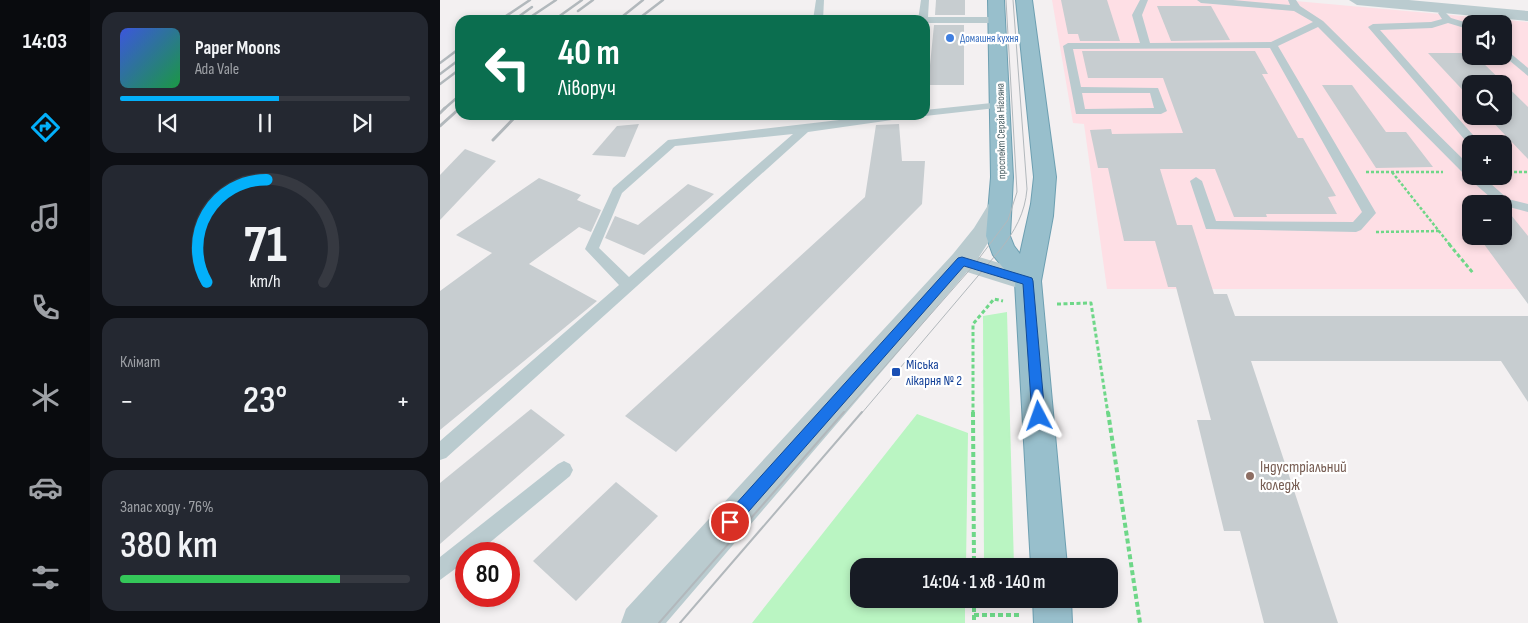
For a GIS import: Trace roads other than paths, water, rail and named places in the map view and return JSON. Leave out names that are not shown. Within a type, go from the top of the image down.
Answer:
[{"type":"highway","points":[[1024,0],[1045,177],[1045,200],[1032,252],[1028,281],[1049,558]]},
{"type":"highway","name":"проспект Сергія Нігояна","points":[[997,10],[1002,177],[998,208],[998,236],[1002,249],[1028,281]]},
{"type":"street","points":[[1357,0],[1443,14],[1528,16]]},
{"type":"street","points":[[640,623],[962,261],[983,234],[998,208]]},
{"type":"street","points":[[962,261],[1028,281]]},
{"type":"lane","points":[[818,15],[820,0]]},
{"type":"lane","points":[[924,15],[925,0]]},
{"type":"lane","points":[[1144,0],[1137,15],[1146,46]]},
{"type":"lane","points":[[1200,0],[1294,4],[1320,23],[1462,162]]},
{"type":"lane","points":[[930,19],[997,10]]},
{"type":"lane","points":[[1462,23],[1443,14],[1432,25],[1372,28],[1467,135]]},
{"type":"lane","points":[[1076,90],[1154,90],[1161,111],[1080,112],[1076,90],[1068,46],[1273,45],[1305,28],[1320,23]]},
{"type":"lane","points":[[1196,181],[1211,226],[1356,226],[1369,213],[1273,45]]},
{"type":"lane","points":[[1512,58],[1528,73]]},
{"type":"lane","points":[[930,112],[1001,105]]},
{"type":"lane","points":[[628,285],[592,249],[617,191],[672,143],[867,120]]},
{"type":"lane","points":[[440,452],[805,128]]},
{"type":"lane","points":[[1486,185],[1504,202],[1528,208]]},
{"type":"lane","points":[[440,570],[564,470]]},
{"type":"tram line","points":[[843,414],[974,265],[1008,220],[1017,192],[1006,0]]},
{"type":"tram line","points":[[861,414],[1000,250],[1015,229],[1022,214],[1027,189],[1013,0]]},
{"type":"tram line","points":[[659,623],[844,412]]},
{"type":"tram line","points":[[680,623],[862,412]]},
{"type":"railway","points":[[508,15],[530,0]]},
{"type":"railway","points":[[534,15],[556,0]]},
{"type":"railway","points":[[561,15],[582,0]]},
{"type":"railway","points":[[578,11],[593,0]]},
{"type":"railway","points":[[624,15],[643,0]]},
{"type":"railway","points":[[644,15],[663,0]]},
{"type":"railway","points":[[521,15],[532,7]]},
{"type":"railway","points":[[440,63],[455,52]]},
{"type":"railway","points":[[440,74],[455,63]]},
{"type":"railway","points":[[440,84],[455,73]]},
{"type":"railway","points":[[444,109],[455,99]]},
{"type":"railway","points":[[440,113],[444,109]]},
{"type":"railway","points":[[440,126],[455,112]]},
{"type":"railway","points":[[493,140],[512,120]]},
{"type":"place","name":"Домашня кухня","points":[[950,38]]},
{"type":"place","name":"Міська лікарня № 2","points":[[896,372]]},
{"type":"place","name":"Індустріальний коледж","points":[[1250,476]]}]
